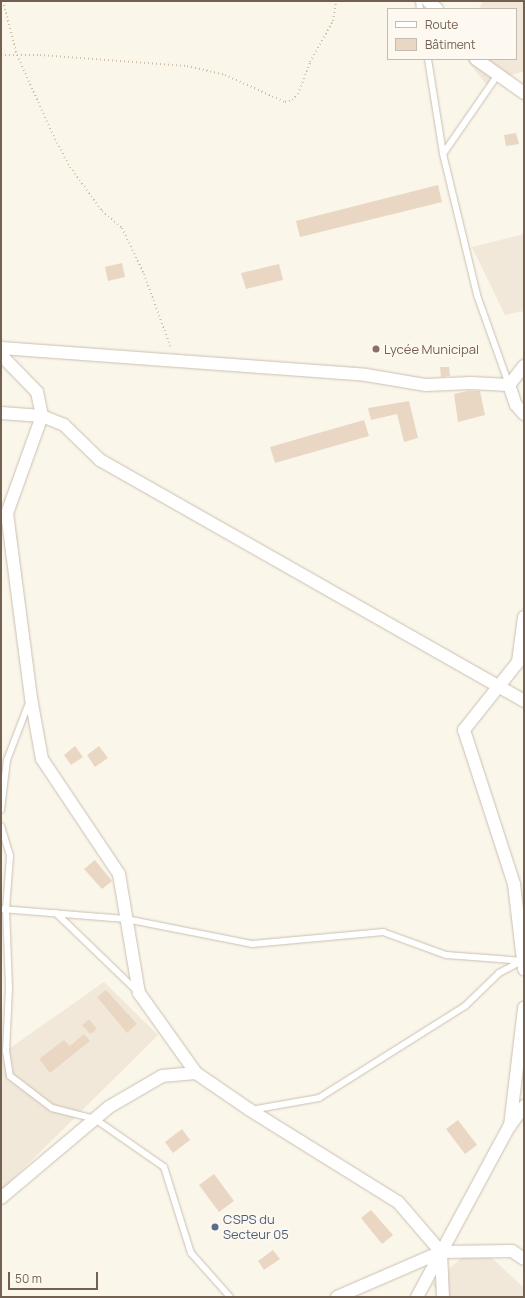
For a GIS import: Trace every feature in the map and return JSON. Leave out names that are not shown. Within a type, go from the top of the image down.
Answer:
[{"type":"street","points":[[428,1],[436,8]]},
{"type":"street","points":[[477,60],[497,76],[524,92]]},
{"type":"street","points":[[1,348],[54,353],[174,359],[366,375],[426,385],[471,383],[509,385]]},
{"type":"street","points":[[1,355],[37,392],[42,416],[8,513],[31,698],[42,759],[119,874],[139,993],[196,1073],[250,1110],[398,1202],[440,1252],[443,1297]]},
{"type":"street","points":[[509,385],[524,366]]},
{"type":"street","points":[[509,385],[516,405],[524,414]]},
{"type":"street","points":[[1,413],[42,416],[64,425],[100,460],[524,701]]},
{"type":"street","points":[[524,617],[518,662],[464,730],[514,884],[524,964]]},
{"type":"street","points":[[509,1127],[524,1008]]},
{"type":"street","points":[[1,1198],[109,1107],[162,1076],[196,1073]]},
{"type":"street","points":[[417,1297],[509,1127],[524,1106]]},
{"type":"street","points":[[337,1297],[440,1252],[512,1251],[524,1259]]},
{"type":"lane","points":[[428,60],[443,154],[477,294],[509,385]]},
{"type":"lane","points":[[443,154],[497,76]]},
{"type":"lane","points":[[1,810],[8,760],[31,698]]},
{"type":"lane","points":[[1,826],[10,856],[3,909],[9,988],[4,1062],[10,1076],[52,1108],[95,1119],[164,1167],[191,1253],[230,1297]]},
{"type":"lane","points":[[3,909],[126,919],[252,944],[383,932],[446,955],[524,964]]},
{"type":"lane","points":[[56,913],[139,993]]},
{"type":"lane","points":[[250,1110],[319,1098],[465,1006],[499,973],[524,964]]},
{"type":"path","points":[[3,1],[17,55],[70,167],[102,212],[122,228],[144,274],[174,359]]},
{"type":"path","points":[[1,55],[187,66],[225,75],[285,102],[292,100],[298,94],[310,62],[333,21],[336,1]]},
{"type":"shaded area","points":[[483,1],[524,1],[524,71],[486,84],[467,60],[517,60],[517,8],[480,8]]},
{"type":"shaded area","points":[[524,234],[524,311],[505,315],[472,247]]},
{"type":"shaded area","points":[[104,982],[158,1035],[1,1191],[1,1049],[3,1053]]},
{"type":"shaded area","points":[[477,1244],[524,1288],[524,1297],[442,1297],[432,1284]]},
{"type":"building","points":[[516,133],[519,144],[506,146],[504,135]]},
{"type":"building","points":[[438,185],[442,202],[300,237],[296,221]]},
{"type":"building","points":[[122,263],[125,277],[108,281],[105,267]]},
{"type":"building","points":[[279,264],[283,280],[246,289],[241,273]]},
{"type":"building","points":[[440,367],[449,367],[450,376],[441,377]]},
{"type":"building","points":[[468,391],[480,391],[485,415],[458,422],[454,394]]},
{"type":"building","points":[[409,401],[418,438],[404,442],[397,414],[371,420],[368,408]]},
{"type":"building","points":[[364,420],[369,436],[275,463],[270,447]]},
{"type":"building","points":[[75,746],[83,757],[71,765],[64,755]]},
{"type":"building","points":[[99,746],[108,758],[95,767],[87,755]]},
{"type":"building","points":[[95,860],[112,881],[102,889],[84,869]]},
{"type":"building","points":[[106,990],[137,1024],[127,1033],[97,997]]},
{"type":"building","points":[[89,1019],[97,1029],[90,1034],[82,1025]]},
{"type":"building","points":[[84,1034],[90,1041],[50,1073],[39,1059],[64,1040],[70,1046]]},
{"type":"building","points":[[458,1120],[477,1145],[465,1154],[446,1129]]},
{"type":"building","points":[[182,1129],[190,1140],[173,1153],[165,1142]]},
{"type":"building","points":[[214,1174],[234,1201],[219,1212],[199,1185]]},
{"type":"building","points":[[371,1210],[393,1235],[382,1244],[361,1218]]},
{"type":"building","points":[[273,1250],[280,1259],[264,1270],[258,1261]]},
{"type":"place","name":"Lycée Municipal","points":[[376,349]]},
{"type":"place","name":"CSPS du Secteur 05","points":[[215,1227]]}]
